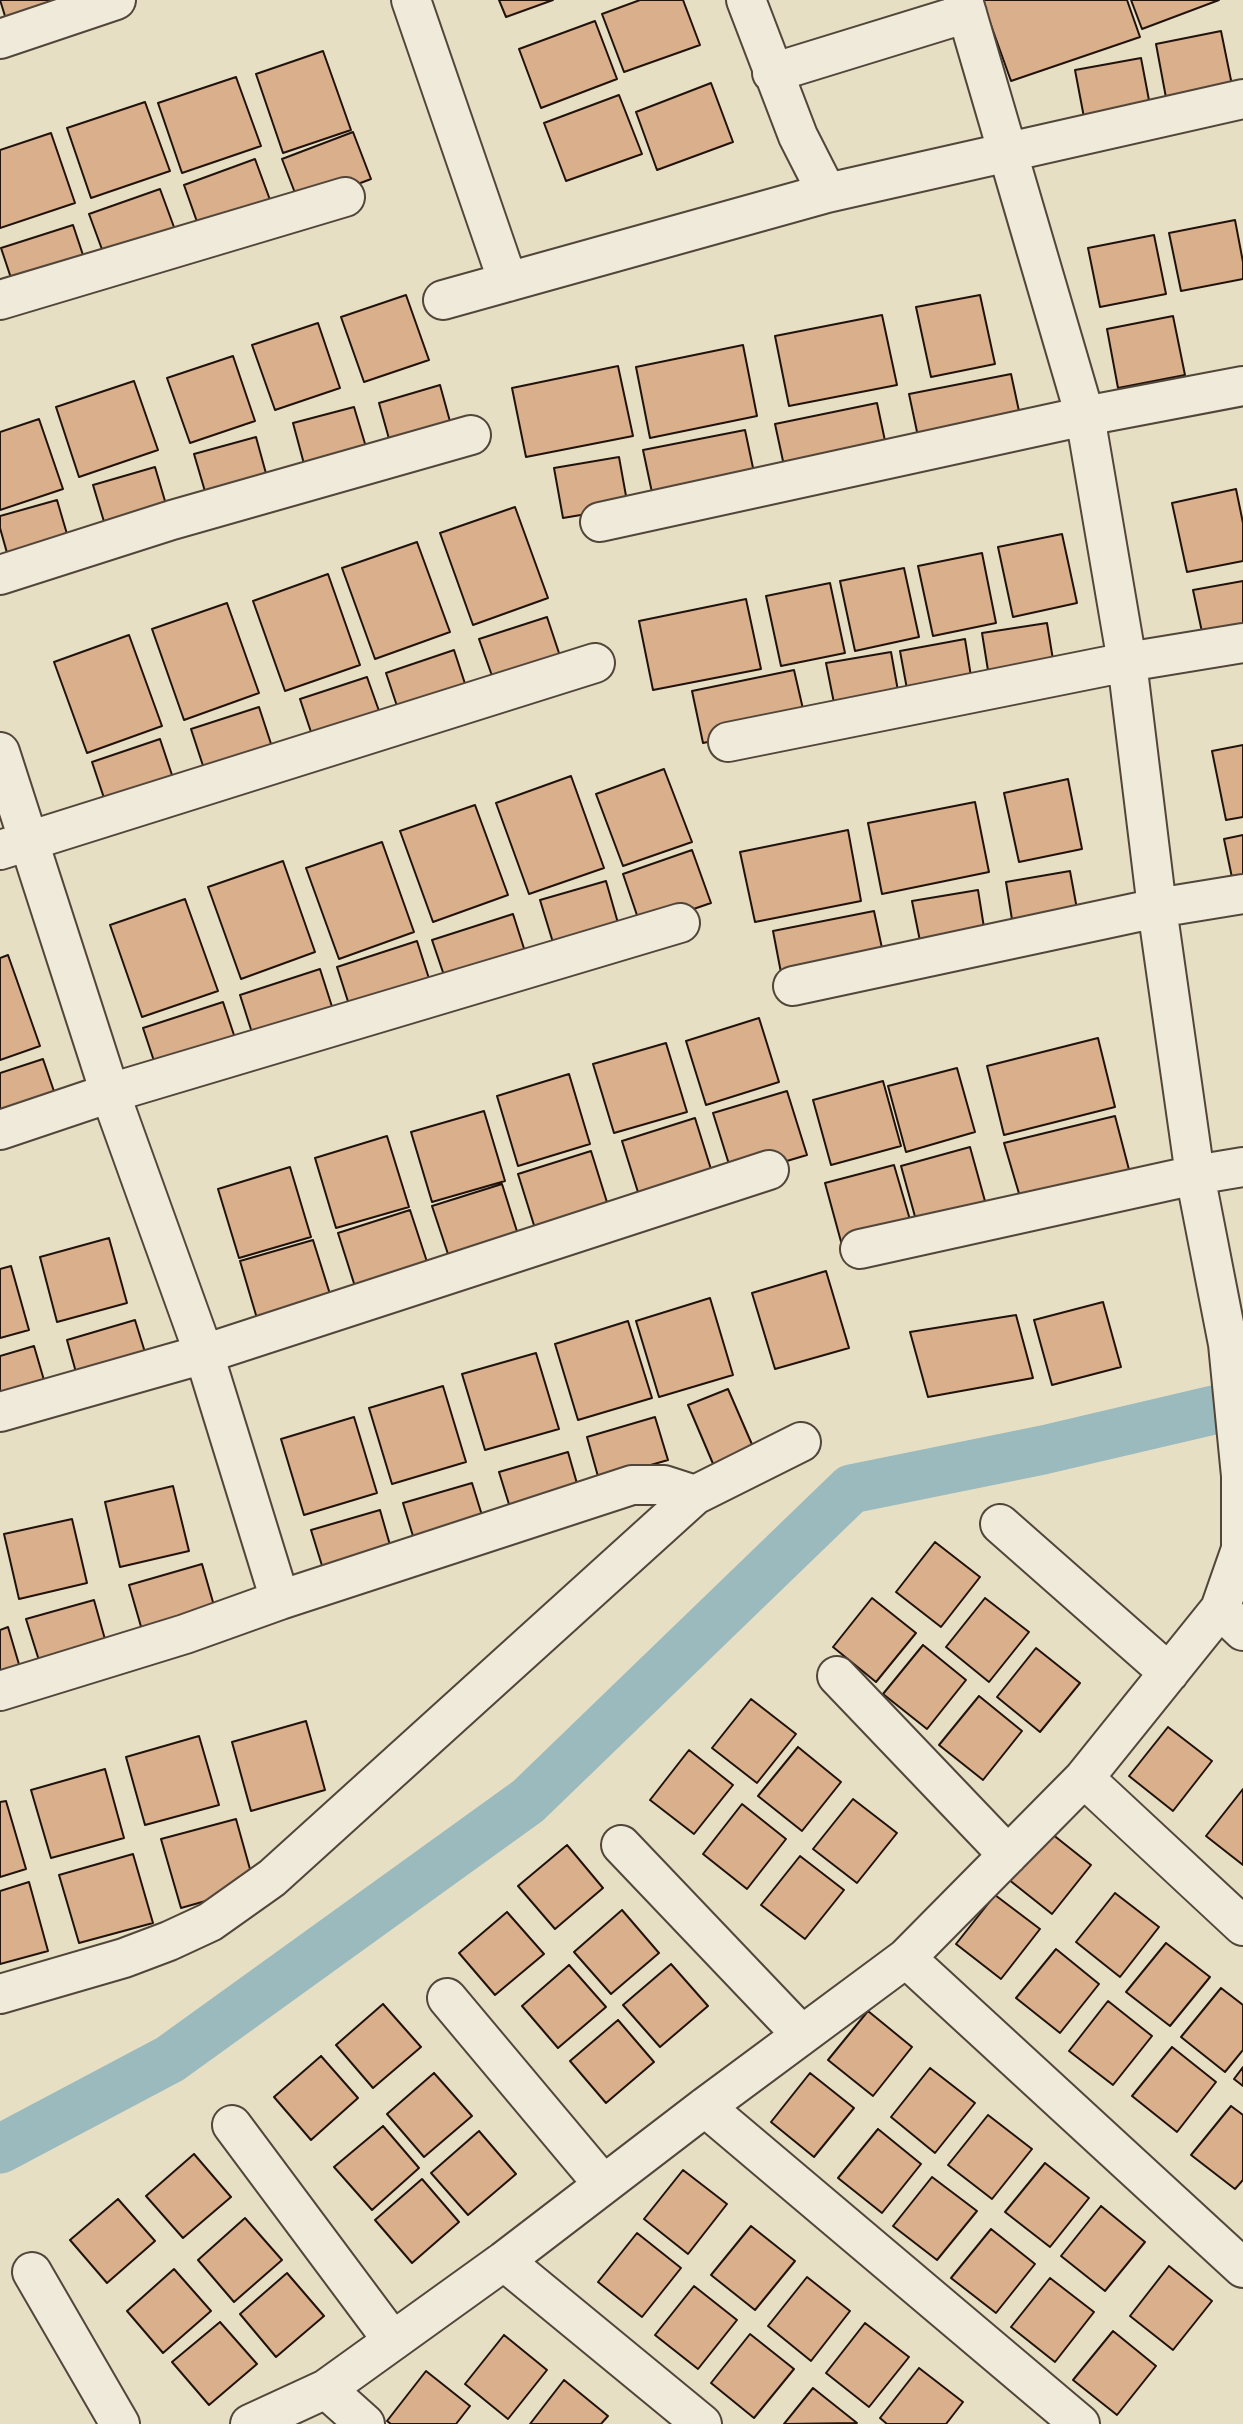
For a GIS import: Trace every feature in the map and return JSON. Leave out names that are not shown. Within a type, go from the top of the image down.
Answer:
[{"type":"street","points":[[0,39],[116,0]]},
{"type":"street","points":[[411,0],[508,282]]},
{"type":"street","points":[[746,0],[797,136],[827,193]]},
{"type":"street","points":[[250,2424],[326,2389],[504,2261],[906,1958],[1084,1778],[1169,1673],[1232,1620],[1241,1549],[1241,1476],[1228,1344],[1195,1175],[1157,908],[1127,662],[1085,416],[1009,153],[965,7],[772,73]]},
{"type":"street","points":[[443,300],[827,193],[1243,99]]},
{"type":"street","points":[[0,300],[345,197]]},
{"type":"street","points":[[600,522],[1085,416],[1243,386]]},
{"type":"street","points":[[0,575],[172,520],[471,435]]},
{"type":"street","points":[[728,742],[1127,662],[1243,643]]},
{"type":"street","points":[[14,845],[595,663]]},
{"type":"street","points":[[0,752],[14,845],[110,1093],[204,1354],[281,1600]]},
{"type":"street","points":[[793,986],[1157,908],[1243,894]]},
{"type":"street","points":[[0,1130],[110,1093],[680,923]]},
{"type":"street","points":[[860,1249],[1195,1175],[1243,1167]]},
{"type":"street","points":[[0,1412],[204,1354],[769,1170]]},
{"type":"street","points":[[0,1994],[124,1958],[210,1922],[272,1878],[695,1495],[800,1442]]},
{"type":"street","points":[[0,1691],[185,1634],[632,1485],[664,1485],[695,1495]]},
{"type":"street","points":[[1000,1524],[1169,1673]]},
{"type":"street","points":[[837,1676],[1008,1855]]},
{"type":"street","points":[[1084,1778],[1243,1926]]},
{"type":"street","points":[[621,1845],[802,2035]]},
{"type":"street","points":[[906,1958],[1243,2269]]},
{"type":"street","points":[[447,1998],[603,2185]]},
{"type":"street","points":[[705,2107],[1080,2424]]},
{"type":"street","points":[[232,2125],[393,2341]]},
{"type":"street","points":[[504,2261],[702,2424]]},
{"type":"street","points":[[32,2272],[120,2424]]},
{"type":"street","points":[[326,2389],[365,2424]]},
{"type":"building","points":[[0,0],[53,0],[57,14],[9,29]]},
{"type":"building","points":[[499,0],[553,0],[506,17]]},
{"type":"building","points":[[640,0],[683,0],[700,45],[624,72],[602,14]]},
{"type":"building","points":[[982,0],[1127,0],[1140,37],[1011,81]]},
{"type":"building","points":[[1131,0],[1219,0],[1142,29]]},
{"type":"building","points":[[595,21],[617,79],[541,108],[519,49]]},
{"type":"building","points":[[1221,31],[1233,90],[1167,103],[1156,44]]},
{"type":"building","points":[[323,51],[351,130],[283,153],[256,74]]},
{"type":"building","points":[[1141,58],[1152,116],[1086,128],[1075,70]]},
{"type":"building","points":[[236,77],[261,146],[182,173],[158,103]]},
{"type":"building","points":[[711,83],[733,142],[657,170],[636,112]]},
{"type":"building","points":[[619,95],[642,154],[566,181],[544,123]]},
{"type":"building","points":[[145,102],[170,171],[91,198],[67,128]]},
{"type":"building","points":[[353,132],[371,179],[300,206],[282,159]]},
{"type":"building","points":[[51,133],[75,203],[0,228],[0,150]]},
{"type":"building","points":[[255,159],[273,208],[201,233],[184,185]]},
{"type":"building","points":[[160,189],[178,238],[107,263],[89,214]]},
{"type":"building","points":[[1235,220],[1243,262],[1243,279],[1181,291],[1169,233]]},
{"type":"building","points":[[73,225],[86,264],[14,287],[1,248]]},
{"type":"building","points":[[1154,235],[1166,294],[1100,307],[1088,248]]},
{"type":"building","points":[[406,295],[429,360],[364,382],[341,317]]},
{"type":"building","points":[[980,295],[995,364],[931,377],[916,307]]},
{"type":"building","points":[[882,315],[897,385],[789,406],[775,336]]},
{"type":"building","points":[[1173,316],[1185,375],[1118,388],[1107,329]]},
{"type":"building","points":[[318,323],[340,388],[275,410],[252,345]]},
{"type":"building","points":[[743,345],[757,416],[650,438],[636,367]]},
{"type":"building","points":[[233,356],[255,421],[190,443],[167,378]]},
{"type":"building","points":[[618,366],[633,436],[526,457],[512,388]]},
{"type":"building","points":[[1011,374],[1022,425],[920,446],[909,394]]},
{"type":"building","points":[[134,381],[158,450],[79,477],[56,407]]},
{"type":"building","points":[[440,385],[454,436],[393,453],[379,403]]},
{"type":"building","points":[[877,403],[888,455],[786,475],[775,424]]},
{"type":"building","points":[[354,407],[369,457],[307,475],[293,423]]},
{"type":"building","points":[[39,419],[63,489],[0,510],[0,432]]},
{"type":"building","points":[[745,430],[756,482],[654,502],[643,450]]},
{"type":"building","points":[[256,437],[270,488],[209,505],[194,454]]},
{"type":"building","points":[[619,457],[628,507],[563,518],[554,468]]},
{"type":"building","points":[[155,467],[170,518],[108,535],[93,485]]},
{"type":"building","points":[[1236,489],[1243,523],[1243,561],[1187,572],[1172,503]]},
{"type":"building","points":[[57,500],[72,551],[11,567],[0,528],[0,516]]},
{"type":"building","points":[[515,507],[548,598],[473,625],[440,533]]},
{"type":"building","points":[[1062,534],[1077,603],[1013,617],[998,547]]},
{"type":"building","points":[[417,542],[450,632],[375,659],[342,568]]},
{"type":"building","points":[[982,553],[996,623],[933,636],[918,566]]},
{"type":"building","points":[[904,568],[919,637],[855,651],[840,581]]},
{"type":"building","points":[[328,574],[360,665],[285,691],[253,601]]},
{"type":"building","points":[[1243,581],[1243,639],[1205,646],[1193,590]]},
{"type":"building","points":[[830,583],[845,653],[781,666],[766,596]]},
{"type":"building","points":[[746,599],[761,669],[653,690],[639,621]]},
{"type":"building","points":[[227,603],[259,693],[184,720],[152,629]]},
{"type":"building","points":[[547,617],[563,665],[496,687],[479,639]]},
{"type":"building","points":[[1047,623],[1055,672],[990,683],[982,633]]},
{"type":"building","points":[[129,635],[162,726],[87,753],[54,662]]},
{"type":"building","points":[[965,639],[973,689],[909,700],[900,651]]},
{"type":"building","points":[[454,650],[470,699],[402,721],[386,673]]},
{"type":"building","points":[[891,652],[900,702],[836,713],[826,663]]},
{"type":"building","points":[[794,670],[806,722],[703,743],[692,691]]},
{"type":"building","points":[[367,677],[384,725],[316,747],[300,699]]},
{"type":"building","points":[[259,707],[275,756],[207,778],[191,729]]},
{"type":"building","points":[[160,739],[176,787],[108,810],[92,762]]},
{"type":"building","points":[[1243,745],[1243,817],[1226,820],[1212,751]]},
{"type":"building","points":[[664,769],[692,842],[623,866],[596,794]]},
{"type":"building","points":[[571,776],[604,868],[529,894],[496,803]]},
{"type":"building","points":[[1068,779],[1082,849],[1019,862],[1004,793]]},
{"type":"building","points":[[975,802],[989,872],[882,894],[868,823]]},
{"type":"building","points":[[475,805],[508,895],[433,922],[400,831]]},
{"type":"building","points":[[848,830],[861,901],[755,922],[740,852]]},
{"type":"building","points":[[1243,835],[1243,891],[1235,892],[1224,839]]},
{"type":"building","points":[[382,842],[414,932],[339,959],[306,868]]},
{"type":"building","points":[[692,850],[711,903],[641,927],[623,874]]},
{"type":"building","points":[[283,861],[315,952],[241,979],[208,887]]},
{"type":"building","points":[[1070,871],[1079,920],[1014,932],[1006,882]]},
{"type":"building","points":[[606,881],[620,930],[555,949],[540,900]]},
{"type":"building","points":[[978,890],[986,940],[922,951],[912,901]]},
{"type":"building","points":[[185,899],[218,991],[142,1017],[110,925]]},
{"type":"building","points":[[874,911],[885,962],[783,983],[773,931]]},
{"type":"building","points":[[513,914],[528,961],[448,987],[432,940]]},
{"type":"building","points":[[417,941],[432,988],[352,1014],[337,967]]},
{"type":"building","points":[[8,955],[40,1046],[0,1060],[0,958]]},
{"type":"building","points":[[320,969],[335,1016],[255,1042],[240,995]]},
{"type":"building","points":[[223,1002],[239,1050],[159,1076],[143,1028]]},
{"type":"building","points":[[759,1018],[779,1082],[706,1105],[686,1041]]},
{"type":"building","points":[[1098,1038],[1115,1107],[1004,1135],[987,1066]]},
{"type":"building","points":[[666,1043],[687,1112],[614,1133],[593,1064]]},
{"type":"building","points":[[43,1059],[59,1106],[0,1125],[0,1073]]},
{"type":"building","points":[[957,1068],[975,1132],[906,1152],[888,1086]]},
{"type":"building","points":[[569,1074],[590,1144],[518,1166],[497,1096]]},
{"type":"building","points":[[883,1081],[901,1146],[831,1165],[813,1100]]},
{"type":"building","points":[[787,1091],[807,1155],[733,1177],[713,1113]]},
{"type":"building","points":[[484,1111],[505,1181],[432,1202],[411,1132]]},
{"type":"building","points":[[1115,1116],[1133,1185],[1023,1207],[1004,1143]]},
{"type":"building","points":[[695,1118],[715,1182],[642,1205],[622,1141]]},
{"type":"building","points":[[387,1136],[409,1207],[336,1228],[315,1158]]},
{"type":"building","points":[[970,1147],[988,1212],[919,1231],[901,1166]]},
{"type":"building","points":[[591,1151],[611,1215],[538,1238],[518,1174]]},
{"type":"building","points":[[894,1165],[913,1230],[843,1249],[825,1183]]},
{"type":"building","points":[[290,1167],[311,1237],[239,1258],[218,1189]]},
{"type":"building","points":[[502,1184],[521,1244],[452,1266],[432,1206]]},
{"type":"building","points":[[410,1210],[431,1274],[358,1296],[338,1233]]},
{"type":"building","points":[[109,1238],[127,1303],[57,1322],[40,1257]]},
{"type":"building","points":[[313,1240],[335,1310],[261,1332],[240,1261]]},
{"type":"building","points":[[11,1266],[29,1330],[0,1338],[0,1269]]},
{"type":"building","points":[[826,1271],[849,1348],[775,1369],[752,1293]]},
{"type":"building","points":[[710,1298],[733,1375],[659,1397],[636,1321]]},
{"type":"building","points":[[1103,1302],[1121,1367],[1052,1385],[1034,1320]]},
{"type":"building","points":[[1016,1315],[1033,1378],[928,1397],[910,1332]]},
{"type":"building","points":[[135,1320],[148,1362],[79,1383],[67,1340]]},
{"type":"building","points":[[628,1321],[652,1398],[578,1420],[555,1344]]},
{"type":"building","points":[[34,1346],[46,1387],[0,1401],[0,1356]]},
{"type":"building","points":[[536,1353],[559,1429],[485,1450],[462,1374]]},
{"type":"building","points":[[443,1386],[466,1462],[392,1484],[369,1408]]},
{"type":"building","points":[[728,1389],[754,1449],[714,1466],[688,1405]]},
{"type":"building","points":[[354,1417],[377,1493],[304,1515],[281,1439]]},
{"type":"building","points":[[655,1417],[668,1460],[599,1480],[587,1437]]},
{"type":"building","points":[[568,1452],[580,1494],[512,1514],[499,1472]]},
{"type":"building","points":[[472,1483],[485,1525],[416,1546],[403,1503]]},
{"type":"building","points":[[173,1486],[189,1551],[120,1567],[105,1502]]},
{"type":"building","points":[[380,1510],[392,1552],[324,1572],[311,1530]]},
{"type":"building","points":[[72,1519],[87,1583],[19,1599],[4,1534]]},
{"type":"building","points":[[935,1542],[980,1577],[941,1627],[896,1592]]},
{"type":"building","points":[[202,1564],[217,1616],[144,1637],[129,1585]]},
{"type":"building","points":[[872,1598],[916,1633],[876,1682],[833,1647]]},
{"type":"building","points":[[985,1598],[1029,1632],[989,1682],[946,1647]]},
{"type":"building","points":[[94,1600],[108,1650],[42,1670],[26,1619]]},
{"type":"building","points":[[8,1627],[23,1678],[0,1685],[0,1630]]},
{"type":"building","points":[[923,1645],[966,1680],[927,1729],[883,1694]]},
{"type":"building","points":[[1036,1648],[1080,1683],[1040,1732],[997,1697]]},
{"type":"building","points":[[979,1696],[1022,1731],[983,1780],[939,1745]]},
{"type":"building","points":[[751,1699],[796,1734],[757,1783],[712,1748]]},
{"type":"building","points":[[306,1721],[325,1790],[251,1811],[232,1742]]},
{"type":"building","points":[[1168,1727],[1212,1761],[1173,1811],[1129,1776]]},
{"type":"building","points":[[199,1736],[219,1805],[145,1825],[126,1757]]},
{"type":"building","points":[[798,1747],[841,1782],[802,1831],[758,1796]]},
{"type":"building","points":[[689,1750],[733,1785],[694,1834],[650,1800]]},
{"type":"building","points":[[105,1769],[124,1838],[51,1858],[31,1790]]},
{"type":"building","points":[[1243,1789],[1243,1865],[1206,1836]]},
{"type":"building","points":[[853,1799],[897,1833],[857,1883],[813,1849]]},
{"type":"building","points":[[6,1801],[26,1869],[0,1877],[0,1802]]},
{"type":"building","points":[[742,1804],[786,1839],[747,1889],[703,1854]]},
{"type":"building","points":[[236,1819],[255,1887],[181,1908],[161,1839]]},
{"type":"building","points":[[1047,1830],[1091,1865],[1052,1914],[1008,1879]]},
{"type":"building","points":[[567,1845],[603,1888],[555,1929],[518,1886]]},
{"type":"building","points":[[133,1854],[153,1923],[79,1943],[59,1875]]},
{"type":"building","points":[[800,1856],[844,1890],[805,1939],[761,1905]]},
{"type":"building","points":[[29,1882],[48,1951],[0,1964],[0,1891]]},
{"type":"building","points":[[1115,1893],[1159,1927],[1120,1977],[1076,1942]]},
{"type":"building","points":[[995,1895],[1040,1929],[1001,1979],[956,1944]]},
{"type":"building","points":[[622,1910],[659,1953],[611,1994],[574,1952]]},
{"type":"building","points":[[507,1912],[544,1954],[495,1995],[459,1953]]},
{"type":"building","points":[[1166,1943],[1210,1977],[1170,2026],[1126,1992]]},
{"type":"building","points":[[1056,1949],[1099,1984],[1060,2033],[1016,1998]]},
{"type":"building","points":[[671,1964],[708,2006],[660,2047],[623,2005]]},
{"type":"building","points":[[569,1965],[606,2007],[558,2048],[522,2006]]},
{"type":"building","points":[[1221,1988],[1243,2005],[1243,2050],[1225,2072],[1181,2037]]},
{"type":"building","points":[[1108,2001],[1152,2036],[1113,2085],[1069,2051]]},
{"type":"building","points":[[383,2004],[421,2047],[373,2088],[336,2045]]},
{"type":"building","points":[[868,2011],[912,2047],[873,2096],[828,2060]]},
{"type":"building","points":[[618,2020],[654,2062],[606,2103],[570,2061]]},
{"type":"building","points":[[1172,2047],[1216,2082],[1177,2132],[1132,2096]]},
{"type":"building","points":[[321,2056],[358,2098],[311,2140],[274,2097]]},
{"type":"building","points":[[1243,2067],[1243,2086],[1234,2079]]},
{"type":"building","points":[[930,2068],[975,2103],[935,2153],[891,2117]]},
{"type":"building","points":[[434,2073],[472,2116],[424,2157],[387,2114]]},
{"type":"building","points":[[810,2073],[854,2108],[814,2157],[771,2122]]},
{"type":"building","points":[[1231,2106],[1243,2115],[1243,2180],[1235,2189],[1191,2155]]},
{"type":"building","points":[[988,2115],[1032,2149],[992,2199],[948,2165]]},
{"type":"building","points":[[383,2126],[419,2168],[372,2210],[334,2167]]},
{"type":"building","points":[[878,2129],[921,2164],[882,2213],[838,2178]]},
{"type":"building","points":[[479,2131],[516,2174],[468,2215],[431,2173]]},
{"type":"building","points":[[194,2154],[231,2197],[183,2238],[146,2196]]},
{"type":"building","points":[[1045,2163],[1089,2198],[1050,2247],[1005,2212]]},
{"type":"building","points":[[683,2170],[727,2204],[688,2254],[644,2219]]},
{"type":"building","points":[[932,2177],[977,2211],[937,2260],[893,2226]]},
{"type":"building","points":[[422,2179],[459,2222],[412,2263],[375,2220]]},
{"type":"building","points":[[118,2199],[155,2241],[107,2283],[70,2240]]},
{"type":"building","points":[[1101,2206],[1145,2242],[1105,2291],[1061,2256]]},
{"type":"building","points":[[245,2218],[282,2260],[234,2302],[198,2260]]},
{"type":"building","points":[[751,2226],[795,2261],[755,2310],[711,2275]]},
{"type":"building","points":[[991,2229],[1035,2264],[996,2313],[951,2278]]},
{"type":"building","points":[[637,2233],[681,2268],[642,2317],[598,2282]]},
{"type":"building","points":[[1169,2266],[1212,2301],[1173,2350],[1130,2316]]},
{"type":"building","points":[[174,2269],[211,2311],[163,2353],[127,2311]]},
{"type":"building","points":[[287,2273],[324,2316],[276,2357],[240,2314]]},
{"type":"building","points":[[807,2277],[850,2311],[811,2361],[768,2326]]},
{"type":"building","points":[[1050,2278],[1094,2312],[1055,2362],[1011,2327]]},
{"type":"building","points":[[694,2286],[737,2320],[698,2369],[655,2335]]},
{"type":"building","points":[[220,2322],[257,2364],[209,2405],[172,2362]]},
{"type":"building","points":[[865,2323],[909,2357],[869,2407],[826,2373]]},
{"type":"building","points":[[1113,2331],[1156,2366],[1117,2415],[1073,2380]]},
{"type":"building","points":[[750,2334],[794,2369],[754,2418],[711,2383]]},
{"type":"building","points":[[504,2335],[547,2370],[508,2419],[465,2384]]},
{"type":"building","points":[[919,2368],[963,2402],[946,2424],[887,2424],[880,2418]]},
{"type":"building","points":[[426,2371],[470,2406],[456,2424],[391,2424],[387,2421]]},
{"type":"building","points":[[564,2380],[608,2416],[601,2424],[530,2424]]},
{"type":"building","points":[[813,2388],[857,2423],[784,2424]]},
{"type":"waterway","points":[[0,2149],[170,2059],[528,1801],[851,1489],[1043,1450],[1243,1403]]}]
